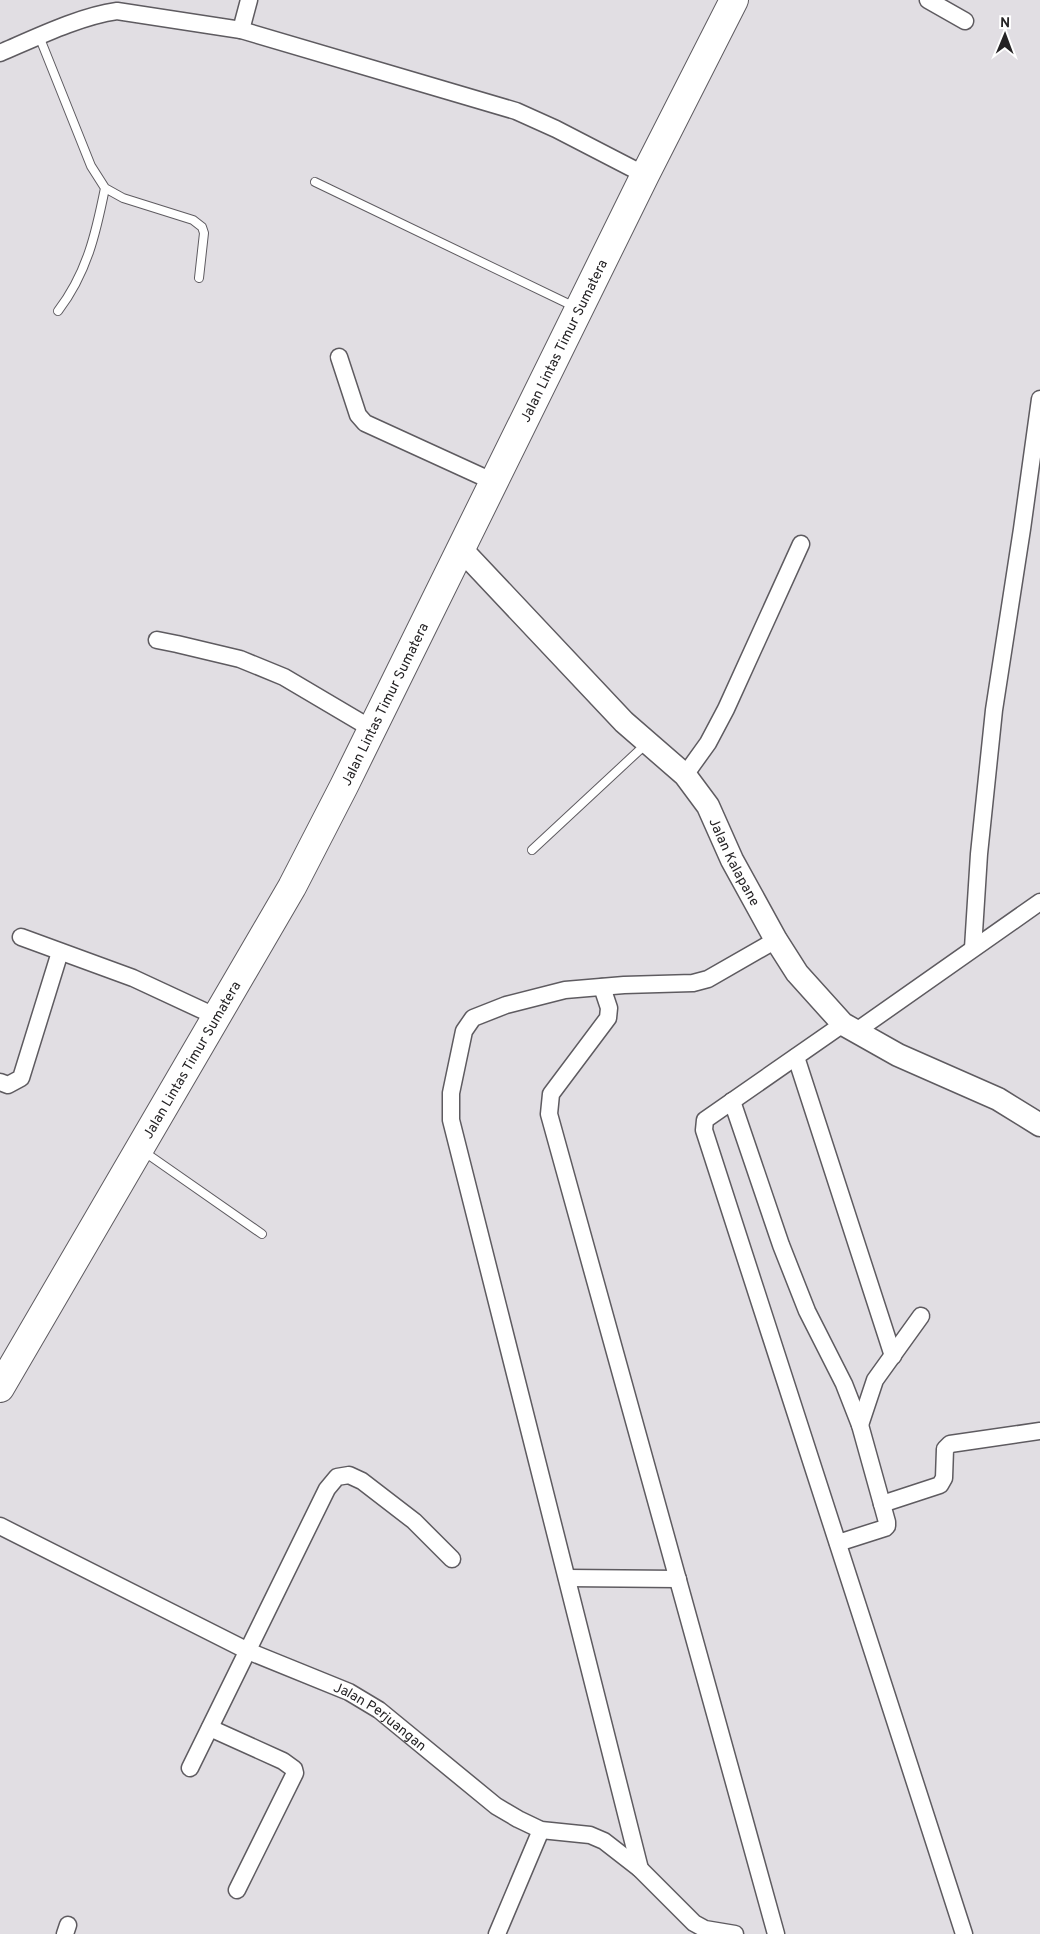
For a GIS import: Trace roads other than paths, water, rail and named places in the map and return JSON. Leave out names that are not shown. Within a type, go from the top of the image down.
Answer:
[{"type":"highway","name":"Jalan Lintas Timur Sumatera","points":[[0,1388],[292,887],[734,0]]},
{"type":"street","points":[[241,30],[249,0]]},
{"type":"street","points":[[928,0],[965,21]]},
{"type":"street","points":[[0,53],[39,36],[99,14],[117,11],[241,30],[516,111],[556,129],[645,176]]},
{"type":"street","points":[[339,357],[358,415],[365,423],[494,482]]},
{"type":"street","points":[[973,948],[979,854],[994,710],[1040,399]]},
{"type":"street","points":[[684,775],[708,743],[726,709],[801,544]]},
{"type":"street","name":"Jalan Kalapane","points":[[460,549],[624,722],[684,775],[708,806],[732,860],[776,940],[797,972],[849,1028],[898,1055],[998,1099],[1040,1125]]},
{"type":"street","points":[[157,640],[240,660],[284,677],[372,729]]},
{"type":"street","points":[[964,1934],[704,1130],[705,1120],[796,1057],[849,1028],[973,948],[1040,902]]},
{"type":"street","points":[[21,937],[134,978],[217,1017]]},
{"type":"street","points":[[640,1869],[451,1120],[451,1093],[464,1031],[473,1018],[506,1005],[565,990],[693,983],[708,979],[776,940]]},
{"type":"street","points":[[0,1082],[8,1085],[21,1078],[60,952]]},
{"type":"street","points":[[602,987],[608,1008],[608,1018],[550,1094],[549,1114],[776,1934]]},
{"type":"street","points":[[796,1057],[892,1356]]},
{"type":"street","points":[[732,1101],[781,1245],[807,1311],[844,1384],[860,1425],[882,1504],[887,1526],[838,1543]]},
{"type":"street","points":[[860,1425],[875,1380],[921,1316]]},
{"type":"street","points":[[882,1504],[940,1485],[944,1478],[945,1449],[950,1444],[1040,1431]]},
{"type":"street","points":[[190,1768],[327,1489],[337,1477],[349,1475],[362,1481],[414,1521],[452,1559]]},
{"type":"street","name":"Jalan Perjuangan","points":[[0,1526],[248,1651],[349,1692],[364,1700],[379,1710],[496,1806],[541,1830],[590,1835],[604,1841],[640,1869],[692,1929],[705,1929],[735,1934]]},
{"type":"street","points":[[567,1578],[678,1579]]},
{"type":"street","points":[[210,1728],[282,1762],[294,1769],[295,1773],[237,1890]]},
{"type":"street","points":[[497,1934],[541,1830]]},
{"type":"lane","points":[[39,36],[91,166],[104,188],[123,198],[193,220],[202,227],[204,233],[199,278]]},
{"type":"lane","points":[[315,182],[579,309]]},
{"type":"lane","points":[[58,310],[70,295],[90,252],[97,229],[104,188]]},
{"type":"lane","points":[[532,850],[648,743]]},
{"type":"lane","points":[[140,1149],[262,1234]]}]
